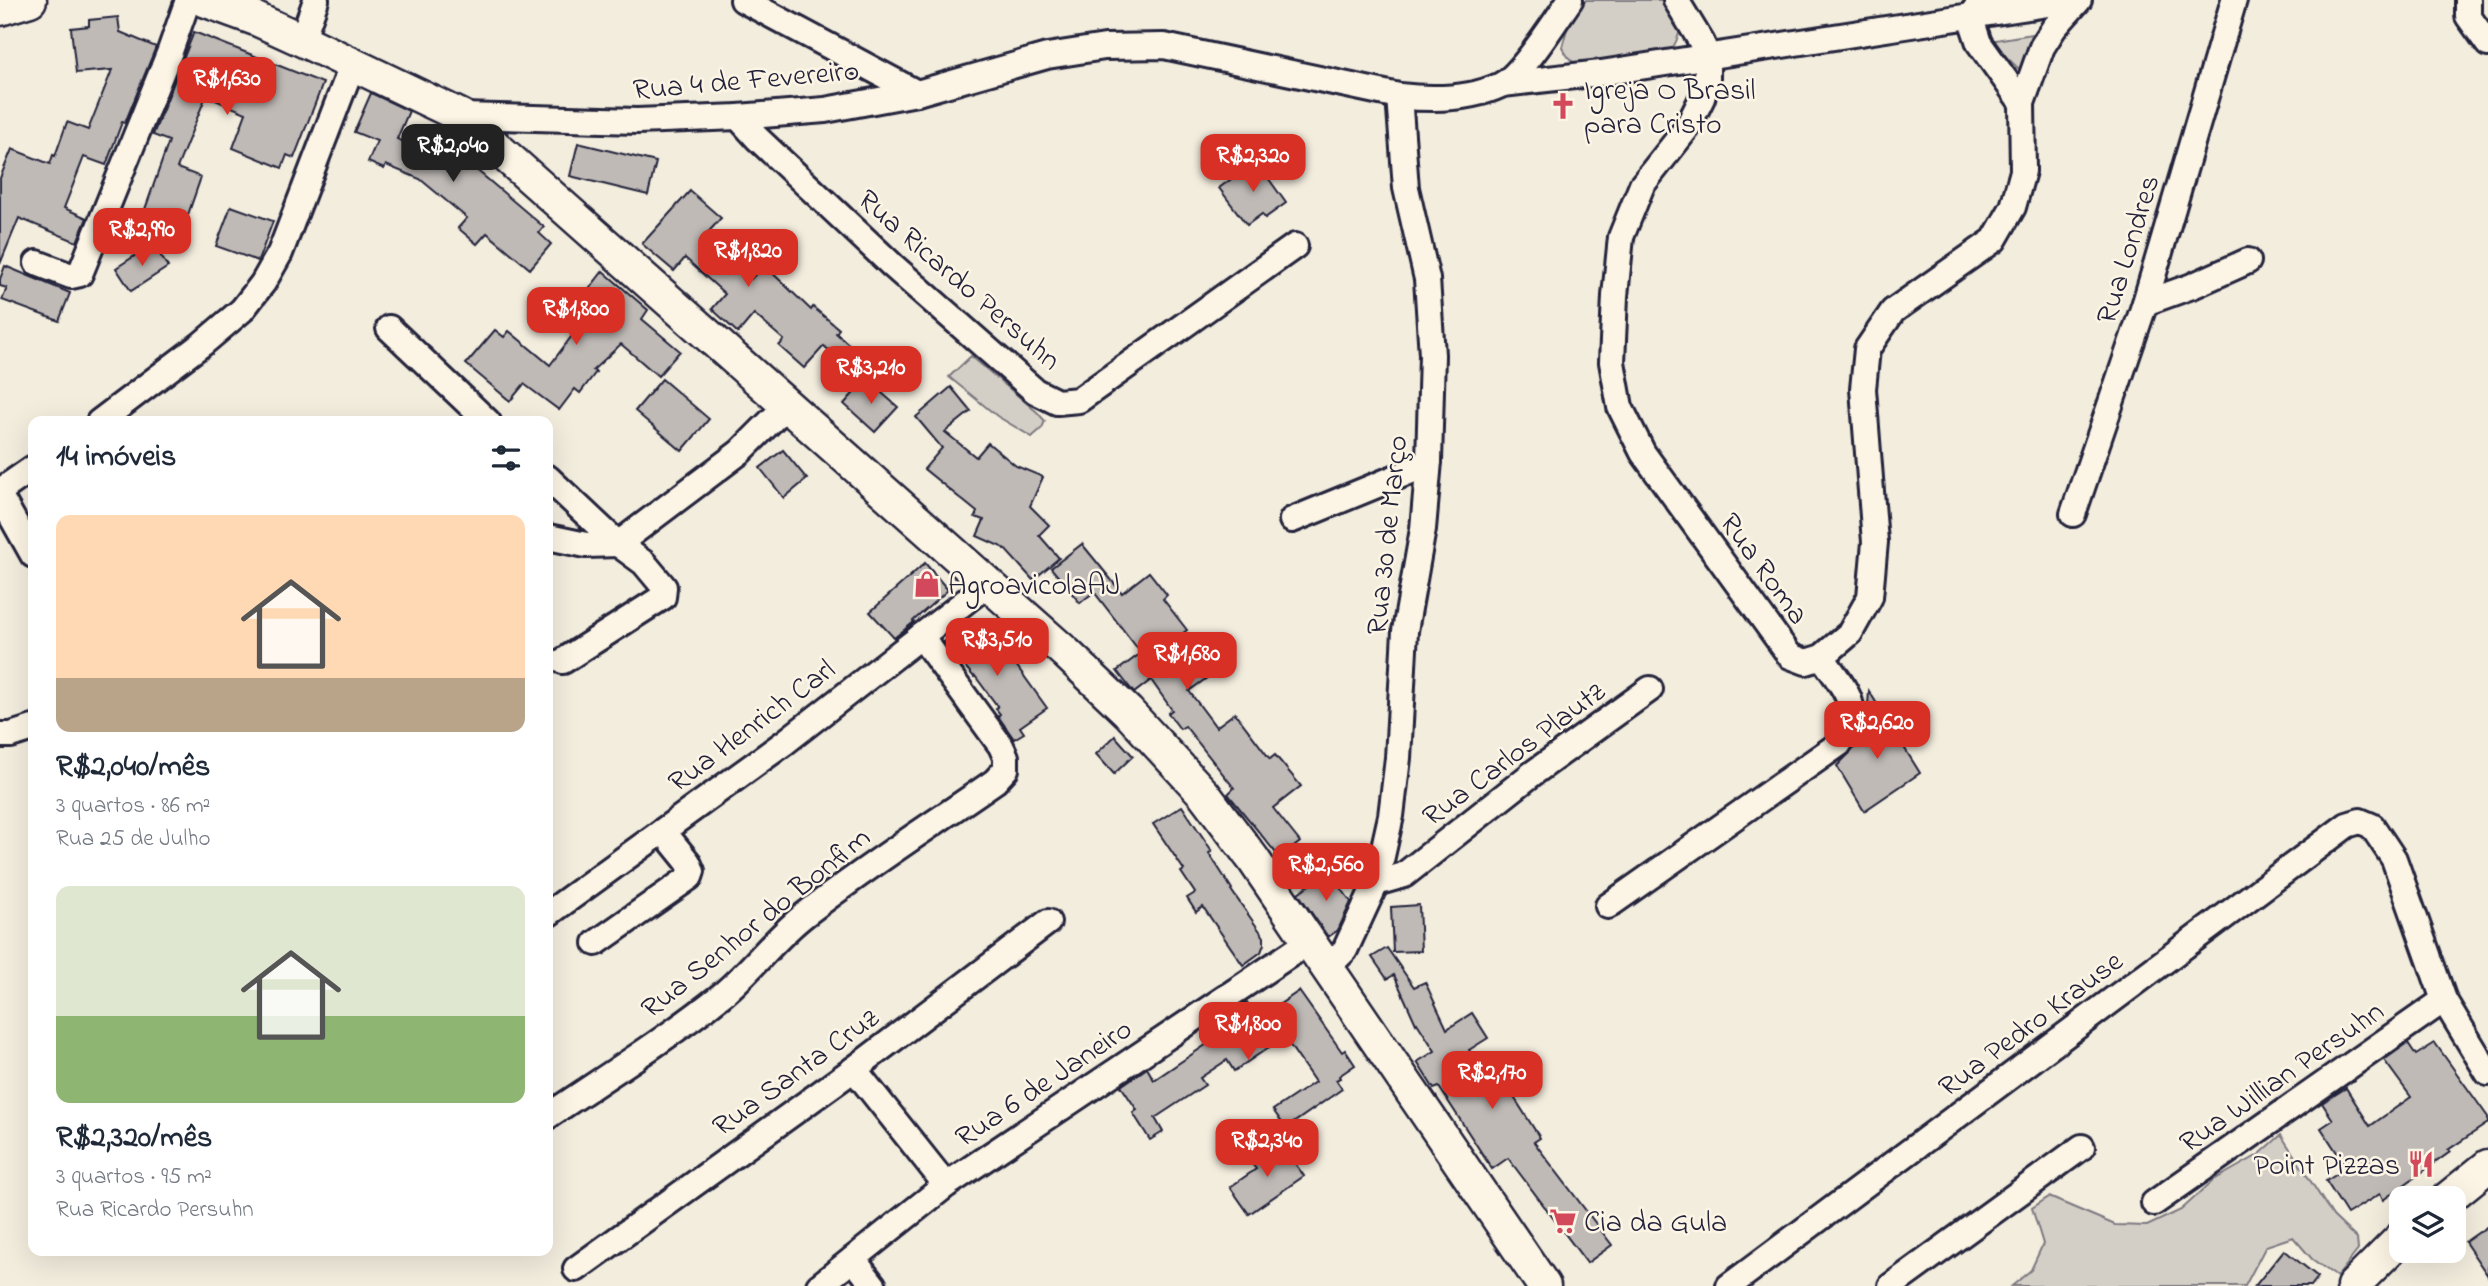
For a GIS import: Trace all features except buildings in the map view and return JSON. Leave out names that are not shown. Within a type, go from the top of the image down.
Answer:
[{"type":"main road","points":[[0,9],[30,0]]},
{"type":"main road","points":[[204,0],[256,19],[461,116],[989,583],[1128,712],[1204,794],[1253,859],[1544,1286]]},
{"type":"main road","points":[[2463,1186],[2488,1166]]},
{"type":"main road","points":[[2353,1286],[2389,1250]]},
{"type":"street","points":[[37,263],[71,276],[80,274],[188,0]]},
{"type":"street","points":[[302,40],[316,0]]},
{"type":"street","points":[[743,0],[917,93]]},
{"type":"street","points":[[1503,84],[1533,53],[1570,0]]},
{"type":"street","points":[[1676,0],[1702,43],[1707,57]]},
{"type":"street","name":"Rua 4 de Fevereiro","points":[[461,116],[637,121],[825,110],[917,93],[1047,56],[1105,47],[1164,46],[1399,96],[1429,99],[1460,96],[1503,84],[1601,74],[1707,57],[1976,8],[2077,0]]},
{"type":"street","name":"Rua Roma","points":[[1707,57],[1707,80],[1697,108],[1687,128],[1642,185],[1621,237],[1612,362],[1620,407],[1643,453],[1790,656],[1806,662],[1822,657],[1850,633],[1870,597],[1875,542],[1863,389],[1867,349],[1892,310],[1994,240],[2013,208],[2023,171],[2022,103],[2042,47],[2077,0]]},
{"type":"street","name":"Rua Londres","points":[[2073,514],[2145,303],[2234,0]]},
{"type":"street","points":[[2469,0],[2468,16],[2488,44]]},
{"type":"street","points":[[1976,8],[1979,43],[2022,103]]},
{"type":"street","points":[[107,416],[242,310],[263,283],[280,253],[353,63]]},
{"type":"street","name":"Rua 30 de Março","points":[[1328,967],[1345,950],[1376,883],[1391,816],[1398,758],[1405,631],[1423,529],[1429,461],[1432,355],[1427,279],[1406,188],[1399,96]]},
{"type":"street","name":"Rua Ricardo Persuhn","points":[[738,117],[893,267],[1035,391],[1057,402],[1079,400],[1295,246]]},
{"type":"street","points":[[2145,303],[2248,261]]},
{"type":"street","points":[[389,328],[482,416]]},
{"type":"street","points":[[553,538],[586,545],[618,544],[740,452],[787,405]]},
{"type":"street","points":[[1292,520],[1409,472],[1429,461]]},
{"type":"street","points":[[28,472],[0,494],[28,546]]},
{"type":"street","points":[[553,483],[618,544],[644,563],[664,587],[663,597],[562,661]]},
{"type":"street","name":"Rua Henrich Carl","points":[[553,910],[784,743],[989,583]]},
{"type":"street","name":"Rua Senhor do Bonfim","points":[[553,1113],[632,1061],[723,993],[806,913],[995,781],[1006,769],[1006,757],[1001,746],[921,636]]},
{"type":"street","points":[[1608,906],[1839,744],[1850,731],[1852,705],[1822,657]]},
{"type":"street","name":"Rua Carlos Plautz","points":[[1376,883],[1404,875],[1532,774],[1650,689]]},
{"type":"street","points":[[0,735],[28,730]]},
{"type":"street","name":"Rua Pedro Krause","points":[[1729,1286],[2347,825],[2360,821],[2372,826],[2394,859],[2444,1000]]},
{"type":"street","points":[[596,943],[690,877],[692,870],[688,862],[663,831]]},
{"type":"street","name":"Rua Santa Cruz","points":[[576,1269],[853,1069],[1048,922]]},
{"type":"street","name":"Rua 6 de Janeiro","points":[[819,1286],[946,1185],[1310,941]]},
{"type":"street","points":[[2444,1000],[2488,1073]]},
{"type":"street","name":"Rua Willian Persuhn","points":[[2154,1203],[2444,1000]]},
{"type":"street","points":[[853,1069],[946,1185]]},
{"type":"street","points":[[1891,1286],[2082,1147]]},
{"type":"street","points":[[853,1259],[874,1286]]},
{"type":"shaded area","points":[[1586,0],[1666,0],[1680,23],[1679,34],[1672,49],[1636,58],[1580,64],[1572,61],[1562,47],[1567,29]]},
{"type":"shaded area","points":[[2032,34],[2022,72],[1990,41]]},
{"type":"shaded area","points":[[971,356],[1045,421],[1032,437],[997,416],[949,377]]},
{"type":"shaded area","points":[[2281,1135],[2333,1216],[2357,1239],[2358,1250],[2337,1277],[2312,1259],[2293,1237],[2266,1246],[2245,1286],[2012,1286],[2031,1270],[2043,1244],[2032,1208],[2049,1197],[2115,1225],[2147,1226],[2181,1210],[2214,1180],[2260,1154]]},
{"type":"place","name":"Igreja O Brasil para Cristo","points":[[1563,106]]},
{"type":"place","name":"AgroavicolaAJ","points":[[927,584]]},
{"type":"place","name":"Point Pizzas","points":[[2421,1164]]},
{"type":"place","name":"Cia da Gula","points":[[1563,1221]]}]
